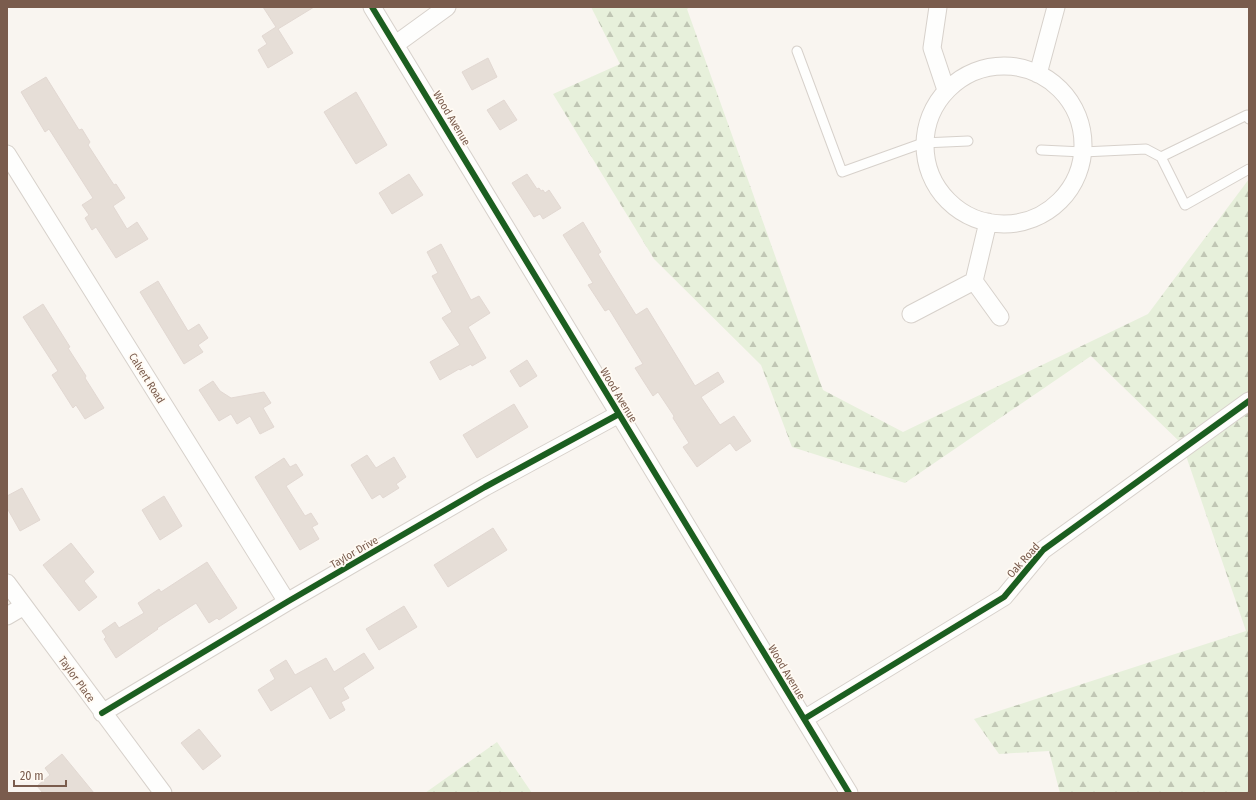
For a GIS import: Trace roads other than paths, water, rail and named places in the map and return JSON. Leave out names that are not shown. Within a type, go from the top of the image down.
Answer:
[{"type":"street","name":"Wood Avenue","points":[[372,7],[396,44],[849,793]]},
{"type":"street","points":[[396,44],[447,7]]},
{"type":"street","points":[[938,7],[932,48],[946,90]]},
{"type":"street","points":[[1038,74],[1056,7]]},
{"type":"street","points":[[993,66],[1011,66],[1029,69],[1038,74],[1045,77],[1059,88],[1070,101],[1078,117],[1083,134],[1083,152],[1080,170],[1072,186],[1061,200],[1048,211],[1032,219],[1014,224],[997,224],[979,220],[963,213],[949,202],[937,188],[929,172],[923,143],[928,120],[936,104],[946,90],[960,78],[976,70],[993,66]]},
{"type":"street","name":"Calvert Road","points":[[7,154],[287,602]]},
{"type":"street","points":[[911,314],[974,281],[988,222]]},
{"type":"street","points":[[974,281],[1000,317]]},
{"type":"street","name":"Oak Road","points":[[804,719],[1004,597],[1043,550],[1249,402]]},
{"type":"street","name":"Taylor Drive","points":[[102,713],[287,602],[485,487],[619,414]]},
{"type":"street","name":"Taylor Place","points":[[7,583],[102,713],[163,793]]},
{"type":"street","points":[[7,616],[24,606]]},
{"type":"lane","points":[[797,51],[842,172],[923,143],[968,141]]},
{"type":"lane","points":[[1161,157],[1247,115],[1249,119]]},
{"type":"lane","points":[[1041,150],[1083,152],[1146,149],[1161,157],[1185,206],[1249,169]]}]
